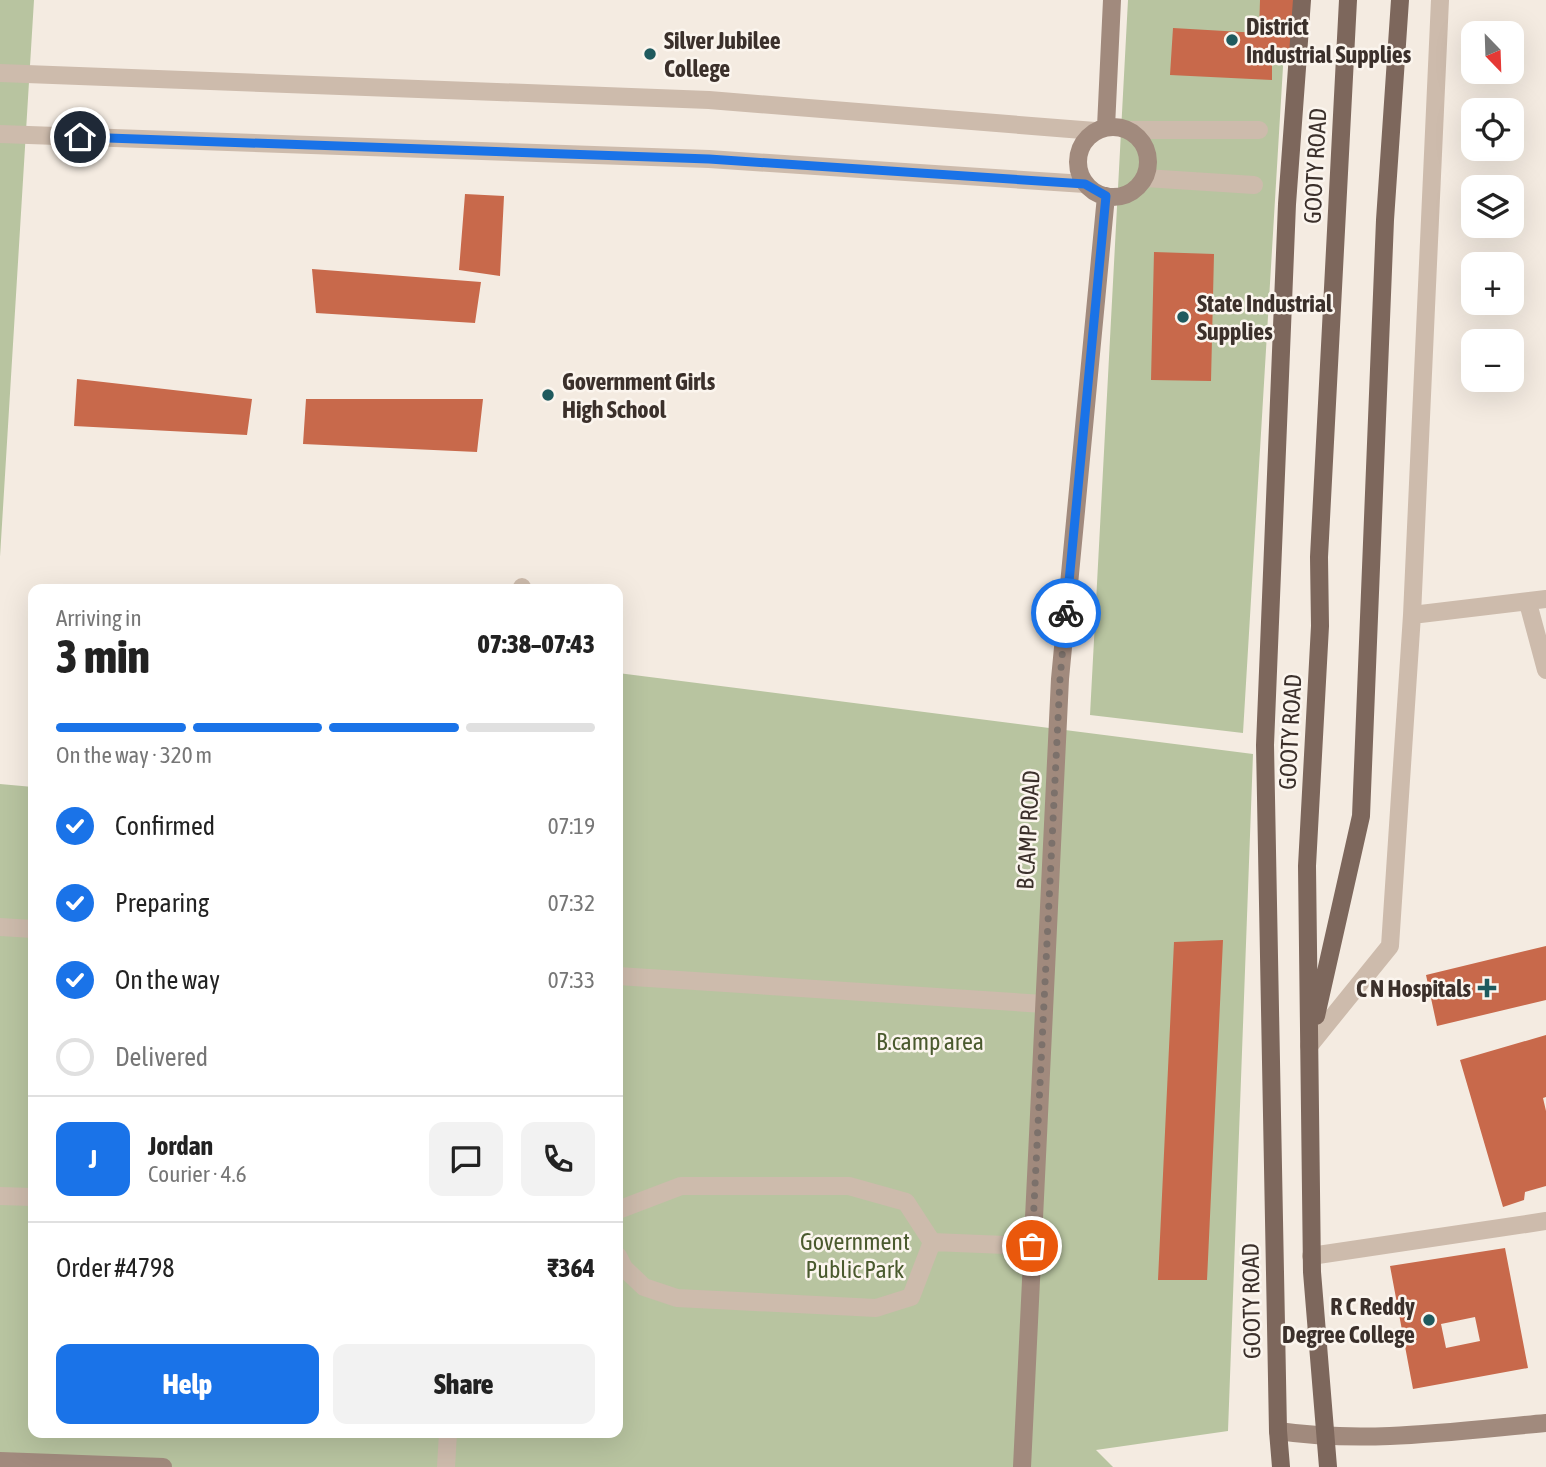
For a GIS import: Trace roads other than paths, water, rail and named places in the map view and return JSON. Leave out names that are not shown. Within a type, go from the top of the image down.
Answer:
[{"type":"main road","points":[[1100,129],[1112,0]]},
{"type":"main road","name":"GOOTY ROAD","points":[[1282,1467],[1278,1431],[1265,745],[1286,218],[1302,0]]},
{"type":"main road","name":"GOOTY ROAD","points":[[1328,1467],[1311,1256],[1307,866],[1320,626],[1319,557],[1348,0]]},
{"type":"main road","points":[[1309,1046],[1361,816],[1385,220],[1400,0]]},
{"type":"main road","points":[[1100,129],[1129,130],[1145,145],[1149,156],[1145,178],[1129,194],[1106,196],[1085,184],[1077,161],[1086,139],[1100,129]]},
{"type":"main road","name":"B CAMP ROAD","points":[[1022,1467],[1060,679],[1106,196]]},
{"type":"main road","points":[[1278,1431],[1325,1438],[1370,1439],[1546,1423]]},
{"type":"main road","points":[[0,1461],[163,1467]]},
{"type":"street","points":[[1309,1046],[1390,946],[1412,615],[1440,0]]},
{"type":"street","points":[[0,73],[709,100],[1100,129]]},
{"type":"street","points":[[1129,130],[1259,130]]},
{"type":"street","points":[[0,134],[709,159],[1085,184]]},
{"type":"street","points":[[1145,178],[1254,185]]},
{"type":"street","points":[[1412,615],[1537,601],[1546,670]]},
{"type":"street","points":[[0,927],[28,929]]},
{"type":"street","points":[[623,976],[1044,1004]]},
{"type":"street","points":[[623,1208],[681,1186],[849,1186],[906,1202],[932,1242]]},
{"type":"street","points":[[0,1196],[28,1197]]},
{"type":"street","points":[[1311,1256],[1546,1221]]},
{"type":"street","points":[[932,1242],[1032,1246]]},
{"type":"street","points":[[623,1266],[644,1287],[677,1298],[876,1308],[911,1297],[932,1242]]},
{"type":"street","points":[[446,1467],[449,1438]]},
{"type":"place","name":"District Industrial Supplies","points":[[1232,40]]},
{"type":"place","name":"Silver Jubilee College","points":[[650,54]]},
{"type":"place","name":"State Industrial Supplies","points":[[1183,317]]},
{"type":"place","name":"Government Girls High School","points":[[548,395]]},
{"type":"place","name":"C N Hospitals","points":[[1487,988]]},
{"type":"place","name":"R C Reddy Degree College","points":[[1429,1320]]},
{"type":"park label","name":"B.camp area","points":[[930,1041]]},
{"type":"park label","name":"Government Public Park","points":[[855,1255]]}]
